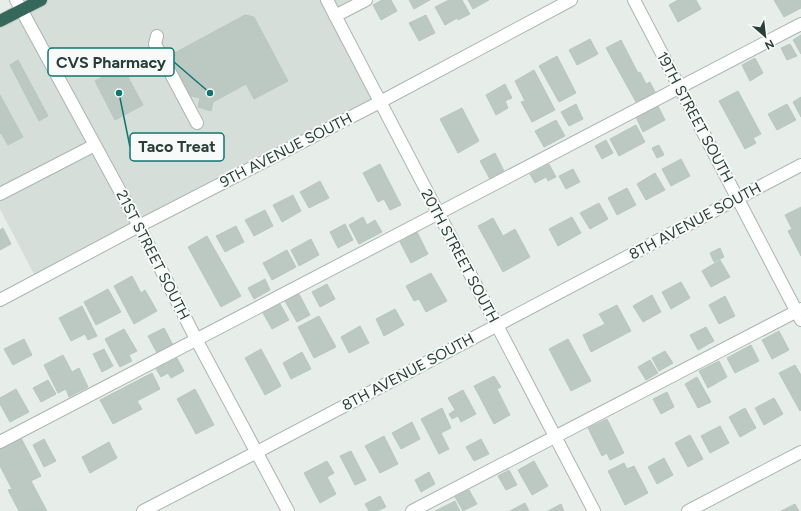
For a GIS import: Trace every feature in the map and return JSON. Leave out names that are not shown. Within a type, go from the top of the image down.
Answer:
[{"type":"highway","points":[[0,22],[19,5],[41,0]]},
{"type":"street","name":"20TH STREET SOUTH","points":[[327,0],[594,511]]},
{"type":"street","points":[[335,16],[366,0]]},
{"type":"street","name":"9TH AVENUE SOUTH","points":[[0,300],[139,226],[380,102],[571,0]]},
{"type":"street","name":"19TH STREET SOUTH","points":[[634,0],[738,199],[800,313]]},
{"type":"street","name":"21ST STREET SOUTH","points":[[19,5],[139,226],[196,339],[288,511]]},
{"type":"street","points":[[0,442],[801,24]]},
{"type":"street","points":[[157,36],[155,44],[198,123]]},
{"type":"street","points":[[0,194],[95,145]]},
{"type":"street","name":"8TH AVENUE SOUTH","points":[[143,511],[801,165]]},
{"type":"street","points":[[412,511],[800,313]]},
{"type":"street","points":[[688,511],[801,452]]},
{"type":"shaded area","points":[[41,0],[366,0],[335,16],[380,102],[37,280],[0,209],[0,22]]},
{"type":"building","points":[[382,0],[391,0],[397,11],[381,20],[373,5]]},
{"type":"building","points":[[409,0],[430,0],[414,9]]},
{"type":"building","points":[[449,0],[462,0],[470,14],[458,20],[457,18],[445,25],[435,7]]},
{"type":"building","points":[[468,0],[489,0],[473,9]]},
{"type":"building","points":[[678,0],[696,0],[701,9],[678,22],[669,5]]},
{"type":"building","points":[[774,0],[801,0],[801,8],[784,17]]},
{"type":"building","points":[[245,15],[254,17],[288,81],[254,99],[246,84],[213,102],[211,111],[198,107],[200,98],[191,96],[169,56]]},
{"type":"building","points":[[426,15],[435,33],[419,41],[409,23]]},
{"type":"building","points":[[801,35],[801,54],[793,40]]},
{"type":"building","points":[[590,39],[598,54],[577,65],[569,50]]},
{"type":"building","points":[[621,40],[638,73],[640,72],[646,84],[650,82],[655,92],[636,102],[606,48]]},
{"type":"building","points":[[790,44],[797,56],[787,60],[781,48]]},
{"type":"building","points":[[557,56],[576,93],[559,102],[539,66]]},
{"type":"building","points":[[755,58],[763,73],[750,81],[742,65]]},
{"type":"building","points":[[18,60],[48,116],[39,121],[10,65]]},
{"type":"building","points":[[122,66],[143,105],[115,120],[95,81]]},
{"type":"building","points":[[534,70],[555,110],[532,122],[521,102],[525,101],[515,81]]},
{"type":"building","points":[[505,84],[512,98],[505,101],[508,108],[496,115],[486,95]]},
{"type":"building","points":[[738,91],[761,134],[753,138],[756,143],[745,149],[719,101]]},
{"type":"building","points":[[0,95],[23,137],[8,145],[1,133],[0,134]]},
{"type":"building","points":[[801,97],[801,117],[793,102]]},
{"type":"building","points":[[576,104],[583,119],[569,126],[561,112]]},
{"type":"building","points":[[787,104],[796,120],[777,130],[768,114]]},
{"type":"building","points":[[658,106],[665,120],[643,132],[636,117]]},
{"type":"building","points":[[462,108],[479,141],[458,153],[440,119]]},
{"type":"building","points":[[556,120],[565,136],[544,147],[535,131]]},
{"type":"building","points":[[636,125],[645,142],[619,156],[610,139]]},
{"type":"building","points":[[606,140],[613,153],[602,159],[595,146]]},
{"type":"building","points":[[659,145],[664,155],[657,158],[652,148]]},
{"type":"building","points":[[495,153],[504,171],[490,179],[480,161]]},
{"type":"building","points":[[681,159],[690,176],[671,186],[662,169]]},
{"type":"building","points":[[380,164],[401,205],[390,210],[384,199],[378,202],[363,173]]},
{"type":"building","points":[[549,164],[556,177],[548,181],[546,177],[535,183],[530,174]]},
{"type":"building","points":[[573,169],[580,182],[566,189],[559,176]]},
{"type":"building","points":[[655,173],[665,190],[646,200],[637,184]]},
{"type":"building","points":[[320,181],[329,198],[309,208],[300,192]]},
{"type":"building","points":[[627,188],[636,205],[617,215],[608,198]]},
{"type":"building","points":[[293,195],[301,211],[282,222],[273,205]]},
{"type":"building","points":[[599,203],[608,219],[590,229],[580,213]]},
{"type":"building","points":[[801,207],[801,256],[788,231],[792,229],[785,215]]},
{"type":"building","points":[[265,210],[273,226],[254,236],[245,220]]},
{"type":"building","points":[[363,217],[367,225],[375,220],[382,232],[359,244],[349,225]]},
{"type":"building","points":[[572,217],[581,233],[558,246],[549,229]]},
{"type":"building","points":[[493,218],[503,236],[515,229],[530,257],[503,272],[478,226]]},
{"type":"building","points":[[345,224],[353,240],[338,248],[330,232]]},
{"type":"building","points":[[236,226],[244,242],[225,252],[216,236]]},
{"type":"building","points":[[3,228],[11,244],[0,250],[0,230]]},
{"type":"building","points":[[417,232],[428,254],[411,263],[400,242]]},
{"type":"building","points":[[207,236],[241,296],[221,307],[188,247]]},
{"type":"building","points":[[311,239],[319,255],[299,266],[291,250]]},
{"type":"building","points":[[720,248],[724,257],[714,262],[710,253]]},
{"type":"building","points":[[287,250],[296,267],[272,280],[263,263]]},
{"type":"building","points":[[720,260],[730,277],[711,287],[702,271]]},
{"type":"building","points":[[431,273],[447,301],[426,312],[419,299],[414,301],[406,286]]},
{"type":"building","points":[[132,276],[141,293],[145,290],[157,311],[134,324],[114,286]]},
{"type":"building","points":[[265,279],[270,290],[254,299],[248,288]]},
{"type":"building","points":[[681,282],[690,298],[671,309],[662,292]]},
{"type":"building","points":[[327,284],[335,299],[320,307],[312,292]]},
{"type":"building","points":[[108,289],[121,312],[96,325],[84,302]]},
{"type":"building","points":[[299,294],[310,315],[297,322],[285,301]]},
{"type":"building","points":[[652,295],[661,312],[643,322],[633,306]]},
{"type":"building","points":[[725,296],[735,316],[719,324],[709,305]]},
{"type":"building","points":[[280,304],[289,320],[272,329],[263,313]]},
{"type":"building","points":[[617,305],[631,331],[591,352],[583,335],[605,324],[599,314]]},
{"type":"building","points":[[82,306],[97,336],[88,340],[85,334],[71,341],[59,318]]},
{"type":"building","points":[[395,309],[404,325],[384,336],[376,319]]},
{"type":"building","points":[[319,316],[336,347],[314,358],[298,327]]},
{"type":"building","points":[[360,326],[369,343],[349,353],[341,337]]},
{"type":"building","points":[[706,327],[714,341],[698,350],[690,335]]},
{"type":"building","points":[[164,328],[173,345],[157,353],[148,336]]},
{"type":"building","points":[[124,329],[137,351],[129,355],[132,361],[120,367],[105,339]]},
{"type":"building","points":[[779,331],[789,350],[772,359],[762,340]]},
{"type":"building","points":[[24,339],[32,355],[13,365],[4,349]]},
{"type":"building","points":[[568,339],[591,381],[571,391],[549,349]]},
{"type":"building","points":[[751,345],[759,361],[735,373],[727,358]]},
{"type":"building","points":[[104,349],[113,366],[102,372],[93,354]]},
{"type":"building","points":[[261,349],[281,386],[265,395],[245,358]]},
{"type":"building","points":[[665,351],[673,363],[659,371],[652,358]]},
{"type":"building","points":[[302,352],[311,369],[291,379],[283,363]]},
{"type":"building","points":[[63,355],[72,372],[79,368],[88,387],[69,397],[66,389],[58,393],[44,365]]},
{"type":"building","points":[[177,358],[184,371],[171,378],[168,373],[161,377],[156,369]]},
{"type":"building","points":[[650,360],[658,373],[646,380],[638,367]]},
{"type":"building","points":[[719,361],[727,377],[708,388],[699,371]]},
{"type":"building","points":[[795,365],[801,375],[800,411],[779,373]]},
{"type":"building","points":[[152,373],[160,389],[137,401],[142,409],[113,424],[100,400]]},
{"type":"building","points":[[494,376],[501,387],[497,389],[510,415],[494,424],[474,386]]},
{"type":"building","points":[[697,377],[711,402],[698,408],[685,384]]},
{"type":"building","points":[[48,380],[56,394],[41,402],[33,388]]},
{"type":"building","points":[[16,389],[29,412],[10,422],[0,404],[0,398]]},
{"type":"building","points":[[195,389],[214,425],[196,434],[177,399]]},
{"type":"building","points":[[463,390],[476,414],[461,422],[458,416],[452,419],[449,414],[455,410],[448,398]]},
{"type":"building","points":[[667,392],[674,407],[661,414],[653,399]]},
{"type":"building","points":[[774,398],[783,414],[764,425],[755,408]]},
{"type":"building","points":[[442,408],[451,428],[441,433],[449,449],[439,454],[421,419]]},
{"type":"building","points":[[745,408],[756,428],[740,437],[729,417]]},
{"type":"building","points":[[607,419],[624,453],[610,460],[607,453],[602,456],[588,428]]},
{"type":"building","points":[[412,422],[420,439],[401,449],[392,433]]},
{"type":"building","points":[[720,426],[729,443],[710,453],[701,436]]},
{"type":"building","points":[[690,435],[703,459],[688,467],[675,443]]},
{"type":"building","points":[[384,436],[398,464],[380,473],[365,446]]},
{"type":"building","points":[[21,438],[41,476],[31,481],[47,511],[19,511],[8,490],[12,489],[0,466],[0,449]]},
{"type":"building","points":[[44,439],[56,461],[44,467],[33,445]]},
{"type":"building","points":[[481,439],[489,454],[474,461],[466,447]]},
{"type":"building","points":[[109,442],[117,458],[90,473],[82,457]]},
{"type":"building","points":[[351,451],[366,480],[355,485],[340,456]]},
{"type":"building","points":[[664,458],[673,475],[657,484],[648,467]]},
{"type":"building","points":[[327,461],[334,473],[327,477],[336,494],[320,503],[304,473]]},
{"type":"building","points":[[534,461],[548,486],[532,495],[518,470]]},
{"type":"building","points":[[624,463],[627,469],[634,466],[648,493],[625,505],[608,471]]},
{"type":"building","points":[[509,470],[517,485],[506,490],[498,476]]},
{"type":"building","points":[[429,472],[435,484],[421,492],[415,480]]},
{"type":"building","points":[[469,490],[477,504],[463,511],[455,497]]},
{"type":"building","points":[[380,496],[386,507],[377,511],[369,511],[365,504]]},
{"type":"building","points":[[455,501],[460,511],[435,511]]},
{"type":"building","points":[[525,503],[529,511],[510,511]]},
{"type":"building","points":[[561,504],[564,511],[548,511]]},
{"type":"building","points":[[795,504],[799,511],[781,511]]},
{"type":"place","name":"Taco Treat","points":[[119,93]]},
{"type":"place","name":"CVS Pharmacy","points":[[210,93]]}]
